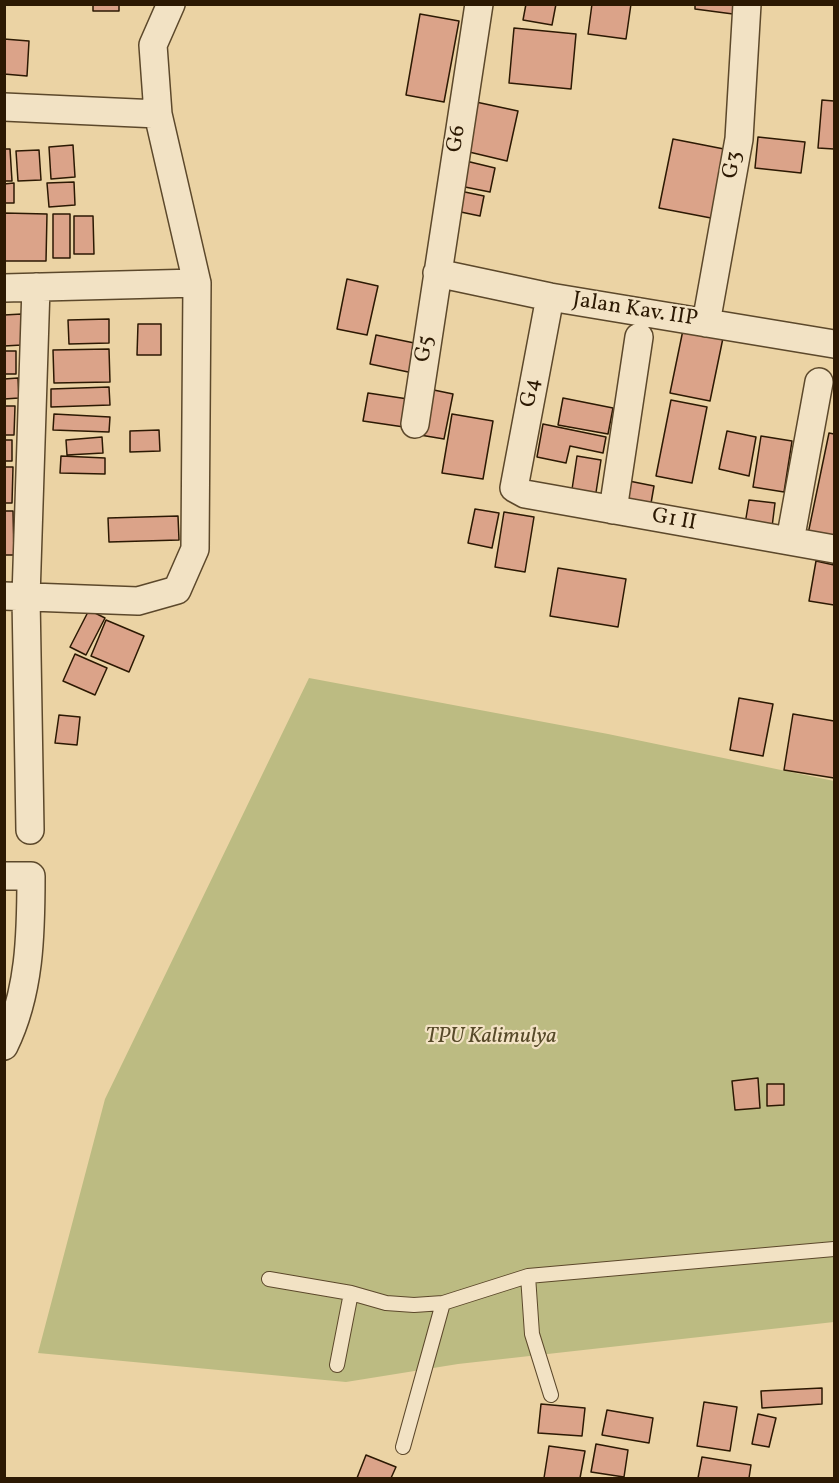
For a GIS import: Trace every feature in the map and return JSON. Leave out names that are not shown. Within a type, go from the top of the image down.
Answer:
[{"type":"street","points":[[15,596],[138,602],[177,590],[195,549],[197,283],[159,114],[153,45],[171,4]]},
{"type":"street","name":"G6","points":[[437,273],[479,4]]},
{"type":"street","name":"G3","points":[[706,323],[739,139],[747,4]]},
{"type":"street","points":[[4,107],[159,114]]},
{"type":"street","name":"Jalan Kav. IIP","points":[[437,273],[550,297],[834,344]]},
{"type":"street","name":"G5","points":[[415,424],[437,273]]},
{"type":"street","points":[[4,288],[197,283]]},
{"type":"street","points":[[30,830],[15,596],[36,286]]},
{"type":"street","name":"G4","points":[[514,488],[550,297]]},
{"type":"street","points":[[613,510],[639,337]]},
{"type":"street","points":[[790,541],[819,382]]},
{"type":"street","name":"G1 II","points":[[514,488],[525,494],[834,549]]},
{"type":"street","points":[[4,876],[31,876],[31,939],[4,1046]]},
{"type":"lane","points":[[269,1279],[351,1293],[386,1304],[443,1303],[528,1276],[834,1249]]},
{"type":"lane","points":[[528,1276],[532,1334],[551,1395]]},
{"type":"lane","points":[[337,1365],[351,1293]]},
{"type":"lane","points":[[403,1447],[443,1303]]},
{"type":"green space","name":"TPU Kalimulya","points":[[309,678],[608,734],[834,781],[834,1322],[458,1364],[346,1382],[38,1353],[105,1099]]},
{"type":"building","points":[[93,4],[119,4],[119,11],[93,11]]},
{"type":"building","points":[[526,4],[556,4],[552,25],[523,20]]},
{"type":"building","points":[[592,4],[631,4],[626,39],[588,34]]},
{"type":"building","points":[[695,4],[734,4],[733,14],[695,9]]},
{"type":"building","points":[[420,14],[459,21],[444,102],[406,95]]},
{"type":"building","points":[[514,28],[576,34],[571,89],[509,83]]},
{"type":"building","points":[[4,39],[29,41],[27,76],[4,74]]},
{"type":"building","points":[[822,100],[834,101],[834,149],[818,148]]},
{"type":"building","points":[[476,102],[518,111],[507,161],[465,151]]},
{"type":"building","points":[[758,137],[805,142],[801,173],[755,168]]},
{"type":"building","points":[[673,139],[724,149],[711,218],[659,208]]},
{"type":"building","points":[[73,145],[75,177],[51,179],[49,147]]},
{"type":"building","points":[[4,149],[10,149],[12,181],[4,181]]},
{"type":"building","points":[[39,150],[41,180],[18,181],[16,151]]},
{"type":"building","points":[[466,161],[495,168],[490,192],[460,186]]},
{"type":"building","points":[[74,182],[75,205],[49,207],[47,183]]},
{"type":"building","points":[[14,183],[14,203],[4,203],[4,184]]},
{"type":"building","points":[[460,191],[484,196],[480,216],[456,211]]},
{"type":"building","points":[[4,213],[47,214],[46,261],[4,261]]},
{"type":"building","points":[[53,214],[70,214],[70,258],[53,258]]},
{"type":"building","points":[[74,216],[93,216],[94,254],[74,254]]},
{"type":"building","points":[[347,279],[378,286],[367,335],[337,329]]},
{"type":"building","points":[[22,314],[22,345],[4,346],[4,315]]},
{"type":"building","points":[[109,319],[109,343],[69,344],[68,320]]},
{"type":"building","points":[[138,324],[161,324],[161,355],[137,355]]},
{"type":"building","points":[[683,330],[723,338],[710,401],[670,393]]},
{"type":"building","points":[[376,335],[419,344],[413,373],[370,364]]},
{"type":"building","points":[[109,349],[110,382],[54,383],[53,350]]},
{"type":"building","points":[[4,351],[16,351],[16,374],[4,374]]},
{"type":"building","points":[[18,378],[19,398],[4,399],[4,379]]},
{"type":"building","points":[[109,387],[110,405],[51,407],[51,389]]},
{"type":"building","points":[[429,389],[453,394],[444,439],[420,435]]},
{"type":"building","points":[[368,393],[408,399],[404,427],[363,421]]},
{"type":"building","points":[[563,398],[613,408],[608,434],[558,425]]},
{"type":"building","points":[[671,400],[707,407],[692,483],[656,476]]},
{"type":"building","points":[[4,406],[15,406],[14,435],[4,435]]},
{"type":"building","points":[[54,414],[110,417],[109,432],[53,430]]},
{"type":"building","points":[[452,414],[493,421],[483,479],[442,473]]},
{"type":"building","points":[[543,424],[606,437],[603,453],[570,446],[566,463],[537,457]]},
{"type":"building","points":[[159,430],[160,451],[130,452],[130,431]]},
{"type":"building","points":[[727,431],[756,437],[749,476],[719,469]]},
{"type":"building","points":[[829,433],[834,434],[834,539],[808,534]]},
{"type":"building","points":[[761,436],[792,441],[784,492],[753,487]]},
{"type":"building","points":[[102,437],[103,453],[67,455],[66,440]]},
{"type":"building","points":[[4,440],[12,440],[12,461],[4,461]]},
{"type":"building","points":[[61,456],[105,458],[105,474],[60,473]]},
{"type":"building","points":[[577,456],[601,460],[595,499],[571,496]]},
{"type":"building","points":[[4,467],[13,467],[12,503],[4,503]]},
{"type":"building","points":[[629,481],[654,486],[650,509],[624,504]]},
{"type":"building","points":[[749,500],[775,503],[772,527],[745,524]]},
{"type":"building","points":[[475,509],[499,513],[492,548],[468,543]]},
{"type":"building","points":[[4,511],[13,511],[14,555],[4,555]]},
{"type":"building","points":[[504,512],[534,517],[525,572],[495,567]]},
{"type":"building","points":[[178,516],[179,540],[109,542],[108,518]]},
{"type":"building","points":[[816,561],[834,565],[834,605],[809,601]]},
{"type":"building","points":[[558,568],[626,579],[618,627],[550,616]]},
{"type":"building","points":[[89,610],[105,618],[86,655],[70,647]]},
{"type":"building","points":[[106,620],[144,636],[129,672],[91,656]]},
{"type":"building","points":[[75,654],[107,668],[95,695],[63,681]]},
{"type":"building","points":[[739,698],[773,704],[763,756],[730,750]]},
{"type":"building","points":[[793,714],[834,721],[834,778],[784,770]]},
{"type":"building","points":[[59,715],[80,717],[77,745],[55,743]]},
{"type":"building","points":[[758,1078],[760,1108],[735,1110],[732,1081]]},
{"type":"building","points":[[767,1084],[784,1084],[784,1105],[767,1106]]},
{"type":"building","points":[[822,1388],[822,1404],[762,1408],[761,1391]]},
{"type":"building","points":[[704,1402],[737,1407],[730,1451],[697,1446]]},
{"type":"building","points":[[541,1404],[585,1408],[582,1436],[538,1433]]},
{"type":"building","points":[[607,1410],[653,1418],[649,1443],[602,1435]]},
{"type":"building","points":[[758,1414],[776,1418],[769,1447],[752,1444]]},
{"type":"building","points":[[596,1444],[628,1450],[624,1477],[591,1472]]},
{"type":"building","points":[[549,1446],[585,1451],[580,1478],[544,1478]]},
{"type":"building","points":[[366,1455],[396,1467],[391,1478],[357,1478]]},
{"type":"building","points":[[702,1457],[751,1465],[749,1478],[698,1478]]}]
